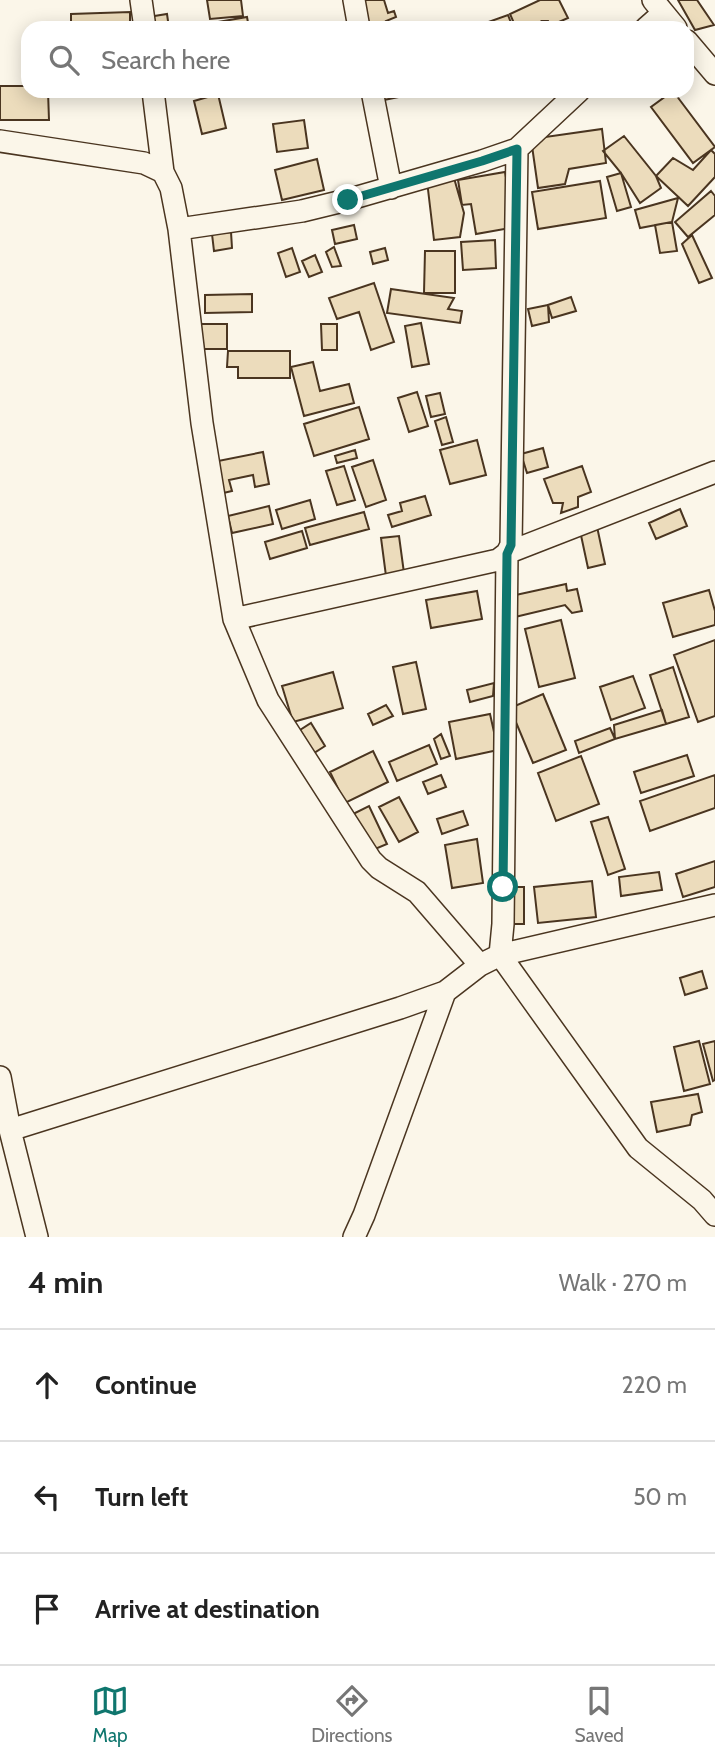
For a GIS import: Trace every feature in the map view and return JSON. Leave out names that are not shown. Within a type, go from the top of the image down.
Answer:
[{"type":"street","points":[[141,0],[144,21]]},
{"type":"street","points":[[354,0],[358,21]]},
{"type":"street","points":[[694,49],[715,74]]},
{"type":"street","points":[[154,98],[163,172],[171,188],[178,229],[202,423],[234,619],[268,700],[371,860],[417,892],[480,965]]},
{"type":"street","points":[[373,98],[391,188]]},
{"type":"street","points":[[178,229],[302,211],[482,161],[517,149],[572,98]]},
{"type":"street","points":[[0,141],[144,163],[163,172]]},
{"type":"street","points":[[517,149],[511,545],[507,554],[503,924],[500,955],[638,1148],[702,1200],[715,1215]]},
{"type":"street","points":[[234,619],[498,560],[507,554],[715,472]]},
{"type":"street","points":[[10,1130],[400,1009],[445,992],[480,965],[500,955],[715,905]]},
{"type":"street","points":[[354,1237],[445,992]]},
{"type":"street","points":[[1,1089],[37,1237]]},
{"type":"building","points":[[207,0],[241,0],[243,16],[210,19]]},
{"type":"building","points":[[361,0],[384,0],[388,13],[394,11],[396,17],[386,21],[367,21]]},
{"type":"building","points":[[540,0],[559,0],[568,18],[561,21],[513,21],[510,14]]},
{"type":"building","points":[[678,0],[697,0],[714,25],[695,30],[694,21],[690,21]]},
{"type":"building","points":[[130,12],[130,21],[71,21],[71,14]]},
{"type":"building","points":[[167,14],[168,21],[149,21],[148,17]]},
{"type":"building","points":[[508,15],[510,21],[491,21]]},
{"type":"building","points":[[247,17],[248,21],[224,21]]},
{"type":"building","points":[[0,86],[21,86],[21,98],[48,98],[49,120],[0,120]]},
{"type":"building","points":[[219,98],[226,128],[202,134],[194,101]]},
{"type":"building","points":[[663,98],[678,98],[715,147],[693,163],[651,107]]},
{"type":"building","points":[[304,120],[308,148],[277,152],[273,124]]},
{"type":"building","points":[[602,129],[606,163],[569,169],[565,184],[538,188],[531,139]]},
{"type":"building","points":[[624,136],[656,176],[661,188],[640,203],[603,151]]},
{"type":"building","points":[[711,150],[715,154],[715,177],[688,206],[656,176],[673,158],[693,170]]},
{"type":"building","points":[[317,159],[324,190],[282,200],[275,170]]},
{"type":"building","points":[[505,172],[515,227],[476,234],[471,204],[462,205],[458,180]]},
{"type":"building","points":[[621,173],[631,207],[617,211],[607,177]]},
{"type":"building","points":[[454,178],[464,213],[460,237],[434,240],[427,181]]},
{"type":"building","points":[[600,181],[606,218],[538,229],[532,192]]},
{"type":"building","points":[[711,191],[715,196],[715,215],[688,237],[675,222]]},
{"type":"building","points":[[678,198],[672,222],[640,228],[635,210]]},
{"type":"building","points":[[672,222],[677,251],[660,253],[655,225]]},
{"type":"building","points":[[354,225],[357,239],[335,244],[332,230]]},
{"type":"building","points":[[231,232],[232,248],[214,251],[212,234]]},
{"type":"building","points":[[692,235],[712,278],[699,283],[682,244]]},
{"type":"building","points":[[495,240],[496,268],[463,270],[461,242]]},
{"type":"building","points":[[334,247],[341,266],[332,267],[326,252]]},
{"type":"building","points":[[292,248],[300,272],[286,277],[278,253]]},
{"type":"building","points":[[385,248],[388,260],[373,264],[370,252]]},
{"type":"building","points":[[425,251],[455,251],[455,293],[424,293]]},
{"type":"building","points":[[315,255],[322,272],[309,277],[302,261]]},
{"type":"building","points":[[374,283],[394,342],[371,350],[359,312],[337,319],[329,298]]},
{"type":"building","points":[[391,289],[454,298],[448,309],[462,311],[460,323],[387,313]]},
{"type":"building","points":[[252,294],[252,312],[205,313],[205,295]]},
{"type":"building","points":[[571,297],[576,311],[552,318],[548,305]]},
{"type":"building","points":[[548,305],[549,322],[532,326],[528,309]]},
{"type":"building","points":[[421,323],[429,364],[412,367],[405,326]]},
{"type":"building","points":[[201,324],[227,324],[227,349],[201,349]]},
{"type":"building","points":[[321,324],[337,324],[337,350],[322,350]]},
{"type":"building","points":[[228,351],[290,351],[290,378],[238,378],[238,367],[227,367]]},
{"type":"building","points":[[313,362],[320,391],[349,384],[354,403],[304,416],[291,367]]},
{"type":"building","points":[[417,392],[428,426],[409,432],[398,398]]},
{"type":"building","points":[[440,393],[445,414],[431,417],[426,396]]},
{"type":"building","points":[[359,407],[369,439],[314,456],[304,424]]},
{"type":"building","points":[[446,417],[453,442],[442,445],[435,421]]},
{"type":"building","points":[[477,440],[486,475],[450,484],[440,450]]},
{"type":"building","points":[[543,448],[548,467],[527,473],[521,454]]},
{"type":"building","points":[[355,450],[357,458],[337,463],[335,456]]},
{"type":"building","points":[[263,452],[269,484],[255,487],[253,475],[229,480],[232,491],[219,494],[213,462]]},
{"type":"building","points":[[373,460],[386,500],[366,507],[352,467]]},
{"type":"building","points":[[344,466],[355,500],[337,505],[326,471]]},
{"type":"building","points":[[582,466],[591,492],[578,497],[578,507],[561,513],[563,503],[553,503],[544,479]]},
{"type":"building","points":[[425,496],[431,515],[392,527],[388,515],[402,511],[400,503]]},
{"type":"building","points":[[310,500],[315,519],[282,529],[276,510]]},
{"type":"building","points":[[269,506],[273,524],[232,533],[228,516]]},
{"type":"building","points":[[680,509],[687,526],[656,539],[649,523]]},
{"type":"building","points":[[364,512],[369,529],[310,545],[305,528]]},
{"type":"building","points":[[596,522],[605,564],[588,568],[579,526]]},
{"type":"building","points":[[302,531],[307,548],[270,559],[265,542]]},
{"type":"building","points":[[399,536],[404,573],[386,576],[381,538]]},
{"type":"building","points":[[566,584],[567,591],[577,589],[582,611],[572,613],[565,605],[515,617],[511,596]]},
{"type":"building","points":[[709,590],[715,611],[715,625],[673,637],[663,603]]},
{"type":"building","points":[[477,591],[482,619],[431,628],[426,600]]},
{"type":"building","points":[[561,620],[575,678],[539,687],[525,629]]},
{"type":"building","points":[[715,640],[715,716],[698,722],[674,655]]},
{"type":"building","points":[[416,662],[426,709],[403,714],[393,667]]},
{"type":"building","points":[[673,667],[689,717],[666,724],[650,675]]},
{"type":"building","points":[[333,672],[343,708],[293,722],[282,686]]},
{"type":"building","points":[[633,676],[645,708],[611,720],[600,687]]},
{"type":"building","points":[[494,683],[493,696],[470,702],[467,690]]},
{"type":"building","points":[[543,694],[566,750],[533,763],[510,708]]},
{"type":"building","points":[[386,705],[393,716],[373,725],[368,714]]},
{"type":"building","points":[[662,710],[666,724],[615,739],[614,725]]},
{"type":"building","points":[[490,714],[498,750],[456,759],[449,722]]},
{"type":"building","points":[[311,723],[325,746],[314,753],[300,730]]},
{"type":"building","points":[[610,728],[615,739],[579,753],[575,741]]},
{"type":"building","points":[[441,734],[450,756],[441,759],[434,739]]},
{"type":"building","points":[[429,745],[437,764],[397,781],[389,762]]},
{"type":"building","points":[[373,751],[388,782],[345,803],[330,772]]},
{"type":"building","points":[[687,755],[694,776],[641,793],[634,772]]},
{"type":"building","points":[[581,756],[599,804],[556,821],[538,773]]},
{"type":"building","points":[[441,775],[446,787],[428,794],[423,782]]},
{"type":"building","points":[[715,775],[715,808],[650,831],[640,801]]},
{"type":"building","points":[[399,797],[418,832],[399,842],[379,807]]},
{"type":"building","points":[[369,806],[387,844],[368,852],[351,815]]},
{"type":"building","points":[[463,811],[468,825],[442,834],[437,819]]},
{"type":"building","points":[[608,817],[625,869],[608,875],[591,822]]},
{"type":"building","points":[[477,839],[483,883],[452,888],[445,845]]},
{"type":"building","points":[[715,861],[715,887],[683,897],[676,874]]},
{"type":"building","points":[[659,872],[662,890],[621,896],[619,877]]},
{"type":"building","points":[[592,881],[596,917],[538,923],[534,887]]},
{"type":"building","points":[[503,887],[524,887],[524,924],[503,924]]},
{"type":"building","points":[[702,971],[707,988],[685,995],[680,978]]},
{"type":"building","points":[[699,1041],[710,1084],[684,1091],[674,1047]]},
{"type":"building","points":[[715,1041],[715,1080],[713,1081],[703,1044]]},
{"type":"building","points":[[698,1094],[702,1112],[692,1115],[690,1125],[657,1132],[651,1102]]},
{"type":"route","points":[[348,200],[517,149],[511,545],[507,554],[503,887]]}]
